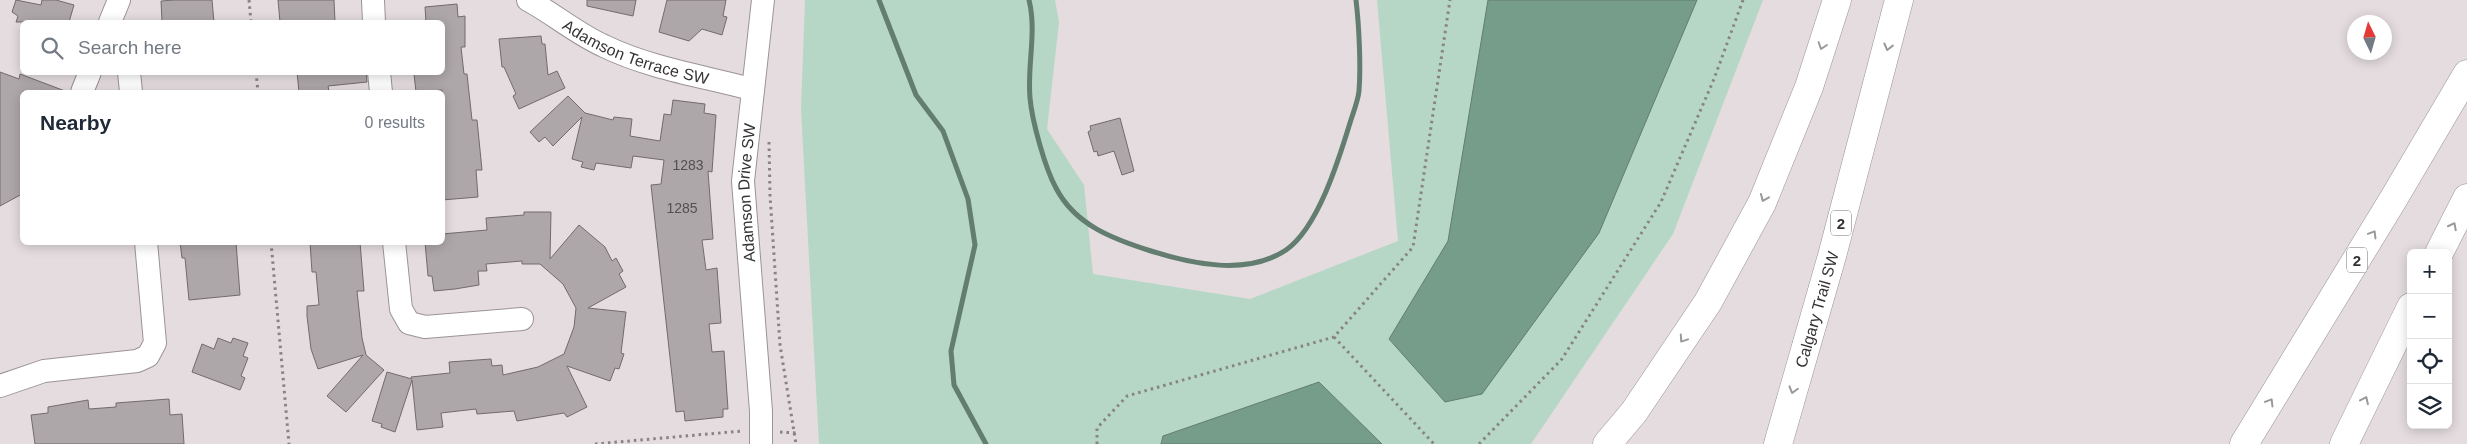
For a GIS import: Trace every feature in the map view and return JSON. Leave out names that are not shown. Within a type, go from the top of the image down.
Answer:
[{"type":"highway","points":[[1607,444],[1634,412],[1708,302],[1762,204],[1809,87],[1837,0]]},
{"type":"highway","name":"Calgary Trail SW","points":[[1778,444],[1834,247],[1899,0]]},
{"type":"highway","name":"2","points":[[2244,444],[2467,74]]},
{"type":"highway","points":[[2441,249],[2467,198]]},
{"type":"highway","points":[[2344,444],[2407,315]]},
{"type":"street","points":[[111,20],[121,0]]},
{"type":"street","points":[[121,0],[124,20]]},
{"type":"street","points":[[372,0],[374,20]]},
{"type":"street","name":"Adamson Terrace SW","points":[[528,0],[551,12],[587,37],[617,52],[751,89]]},
{"type":"street","name":"Adamson Drive SW","points":[[762,0],[751,89],[743,181],[762,435]]},
{"type":"street","points":[[83,90],[89,75]]},
{"type":"street","points":[[129,75],[131,90]]},
{"type":"street","points":[[379,75],[381,90]]},
{"type":"street","points":[[0,386],[44,371],[137,361],[148,356],[155,343],[146,245]]},
{"type":"street","points":[[394,245],[401,309],[410,323],[424,327],[522,319]]},
{"type":"path","points":[[249,0],[251,20]]},
{"type":"path","points":[[1097,444],[1097,428],[1127,396],[1334,337],[1413,247],[1450,0]]},
{"type":"path","points":[[1479,444],[1562,359],[1661,202],[1714,79],[1743,0]]},
{"type":"path","points":[[256,75],[258,90]]},
{"type":"path","points":[[769,137],[768,172],[780,345],[783,373],[796,432],[796,444]]},
{"type":"path","points":[[271,245],[289,444]]},
{"type":"path","points":[[1334,337],[1434,444]]},
{"type":"path","points":[[595,444],[796,432]]},
{"type":"shaded area","points":[[805,0],[1055,0],[1059,22],[1047,129],[1084,185],[1093,274],[1250,299],[1398,241],[1377,0],[1763,0],[1673,234],[1531,444],[819,444],[801,109]]},
{"type":"shaded area","points":[[1488,0],[1697,0],[1599,233],[1482,394],[1445,402],[1389,339],[1448,241]]},
{"type":"shaded area","points":[[1319,382],[1382,444],[1161,444],[1163,436]]},
{"type":"building","points":[[16,0],[41,5],[42,0],[56,0],[74,5],[70,20],[20,20],[20,22],[16,22],[18,16],[12,12]]},
{"type":"building","points":[[212,0],[214,20],[162,20],[161,1]]},
{"type":"building","points":[[278,0],[334,0],[335,20],[280,20]]},
{"type":"building","points":[[587,0],[636,0],[633,16],[587,6]]},
{"type":"building","points":[[667,0],[726,0],[723,16],[727,17],[722,35],[702,29],[689,41],[659,32]]},
{"type":"building","points":[[457,4],[458,17],[465,16],[465,47],[461,47],[464,74],[467,74],[472,120],[477,120],[482,170],[476,170],[478,197],[445,200],[445,90],[416,90],[414,75],[445,75],[445,20],[426,20],[425,7]]},
{"type":"building","points":[[541,36],[542,44],[545,44],[548,75],[557,71],[565,88],[519,109],[513,96],[516,94],[504,67],[502,67],[499,39]]},
{"type":"building","points":[[0,72],[19,79],[20,74],[62,90],[20,90],[20,195],[0,206]]},
{"type":"building","points":[[297,75],[366,75],[367,82],[328,86],[329,90],[299,90]]},
{"type":"building","points":[[568,96],[585,113],[613,120],[614,117],[632,119],[630,136],[660,141],[664,114],[671,115],[673,100],[705,104],[704,113],[716,115],[712,172],[708,171],[713,239],[702,240],[706,270],[717,268],[721,323],[709,324],[712,352],[724,351],[728,409],[723,409],[723,417],[685,421],[684,411],[676,412],[651,185],[661,184],[664,160],[633,156],[631,168],[596,163],[594,170],[581,167],[583,162],[572,159],[582,117],[553,146],[545,137],[539,142],[530,132]]},
{"type":"building","points":[[1120,118],[1134,171],[1122,175],[1114,151],[1098,156],[1097,151],[1094,152],[1088,132],[1091,130],[1090,126]]},
{"type":"building","points":[[524,212],[551,212],[550,259],[579,225],[605,247],[612,261],[616,258],[623,271],[619,274],[626,287],[588,308],[626,312],[621,353],[624,354],[619,369],[615,368],[610,381],[567,366],[587,407],[567,417],[564,413],[517,421],[514,411],[477,414],[476,409],[441,413],[443,427],[417,430],[412,380],[395,432],[381,427],[382,424],[372,421],[387,372],[412,379],[411,377],[450,373],[449,362],[491,359],[492,366],[502,365],[503,375],[538,367],[564,354],[574,327],[576,308],[563,284],[540,264],[522,264],[522,261],[486,264],[487,271],[478,271],[479,285],[455,289],[434,291],[432,276],[428,276],[425,245],[445,245],[445,234],[487,230],[486,218],[524,215]]},
{"type":"building","points":[[180,245],[236,245],[240,295],[189,300],[185,258],[182,258]]},
{"type":"building","points":[[310,245],[360,245],[364,291],[357,291],[362,338],[366,355],[384,370],[346,412],[327,396],[363,355],[318,369],[311,349],[307,316],[307,306],[319,305],[316,272],[312,272]]},
{"type":"building","points":[[218,338],[231,343],[233,338],[248,343],[243,356],[248,358],[241,376],[245,378],[240,390],[192,372],[202,344],[214,349]]},
{"type":"building","points":[[169,399],[170,415],[182,414],[184,444],[35,444],[31,415],[48,413],[48,407],[88,400],[89,409],[116,407],[116,403]]},
{"type":"waterway","points":[[879,0],[916,95],[943,131],[968,199],[975,245],[951,351],[954,385],[986,444]]},
{"type":"waterway","points":[[1029,0],[1032,24],[1029,86],[1031,108],[1048,169],[1064,201],[1084,221],[1109,236],[1167,256],[1219,265],[1254,263],[1271,258],[1286,250],[1308,226],[1317,210],[1340,155],[1358,95],[1360,58],[1356,0]]}]
